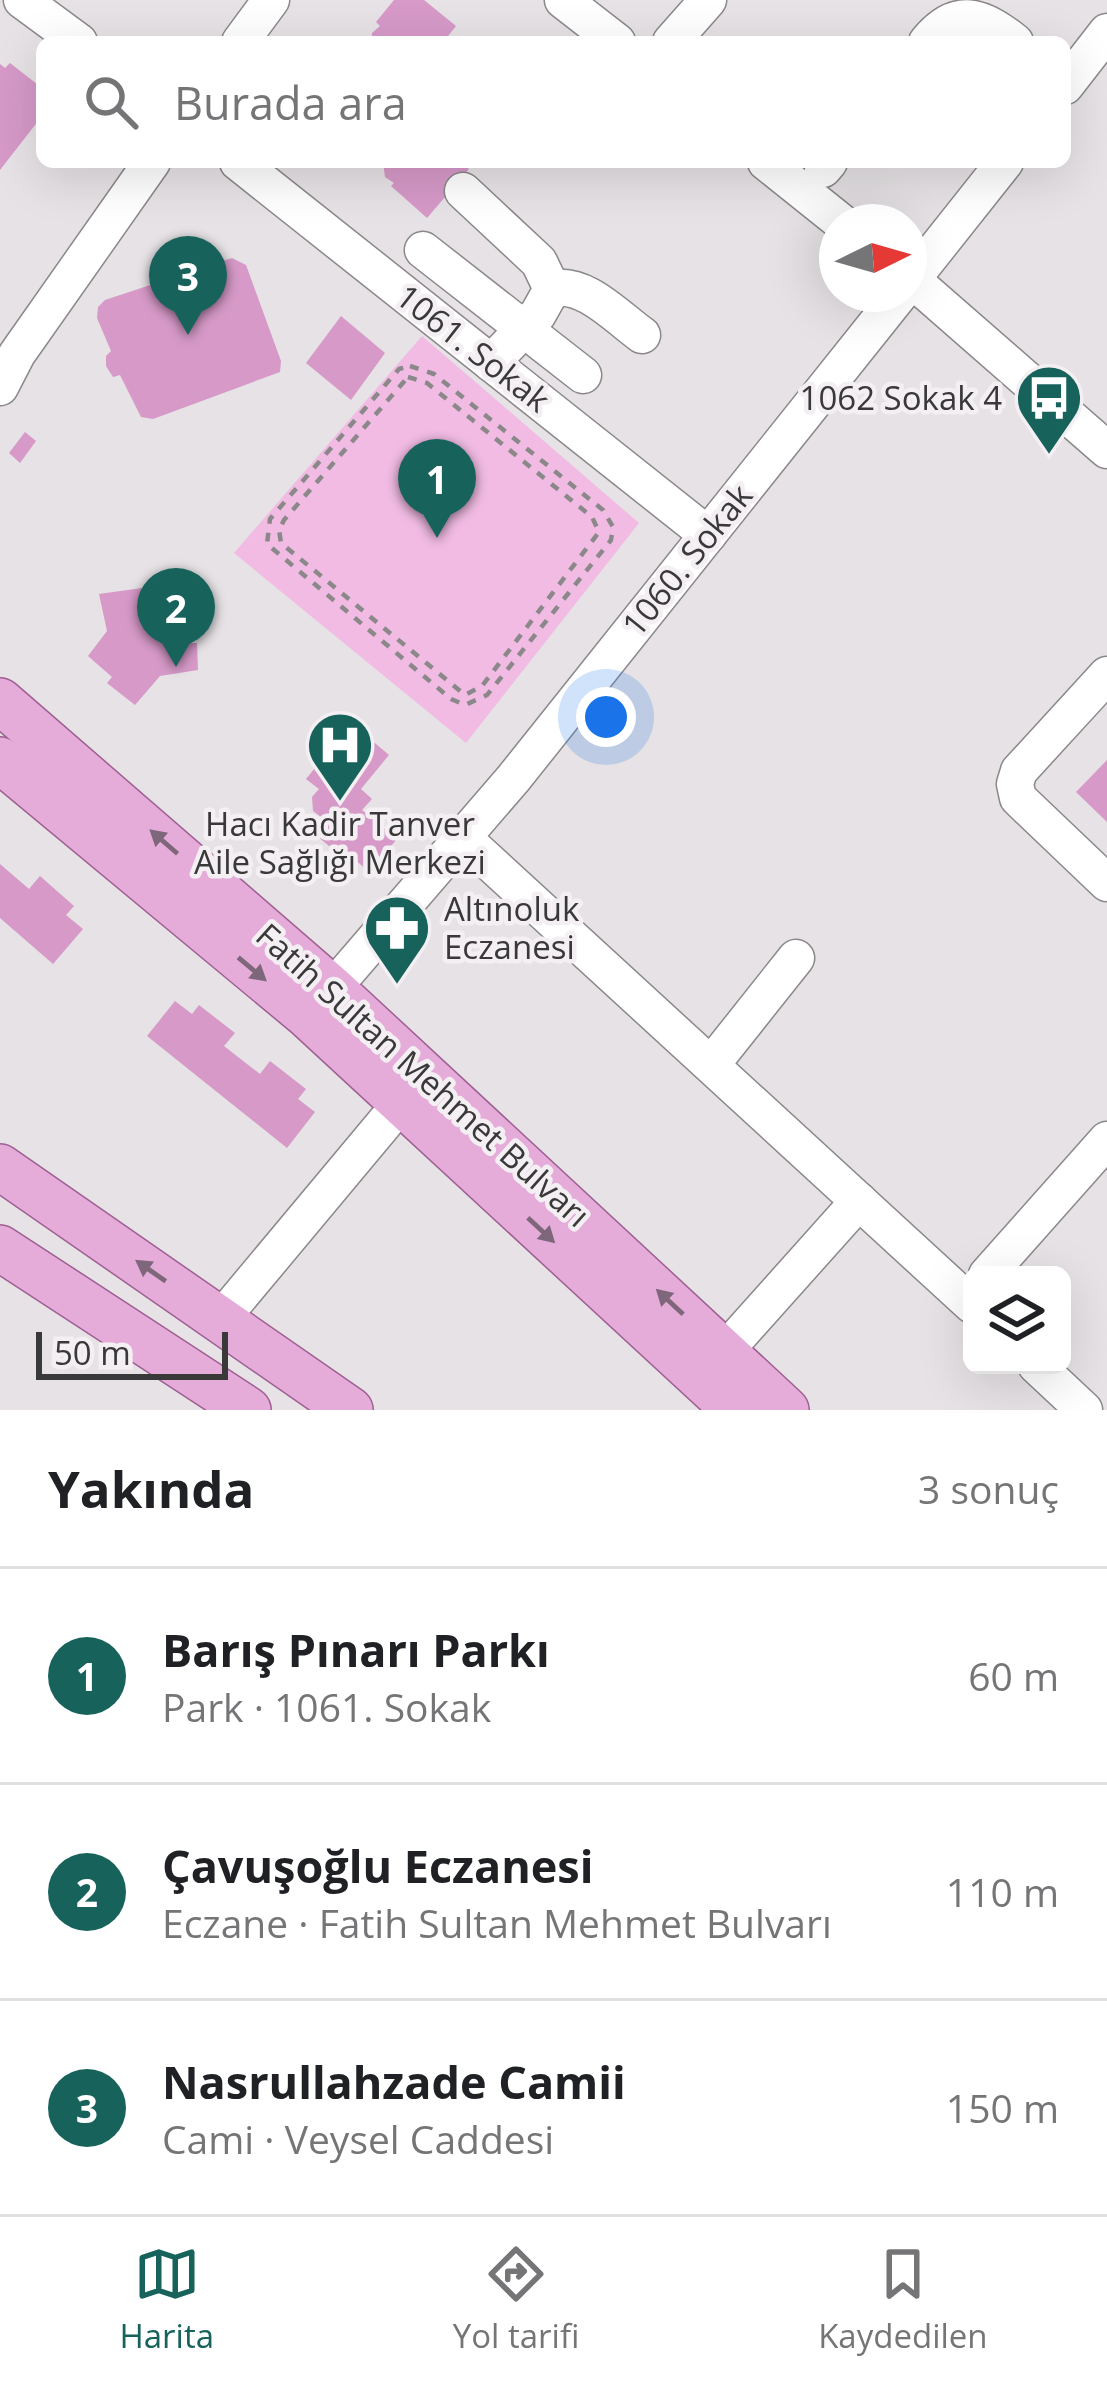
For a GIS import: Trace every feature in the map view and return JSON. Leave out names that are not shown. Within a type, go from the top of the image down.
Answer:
[{"type":"main road","name":"Fatih Sultan Mehmet Bulvarı","points":[[0,700],[332,988],[786,1410]]},
{"type":"main road","name":"Fatih Sultan Mehmet Bulvarı","points":[[0,760],[307,1015],[735,1410]]},
{"type":"main road","points":[[0,1167],[350,1410]]},
{"type":"main road","points":[[0,1248],[248,1410]]},
{"type":"street","points":[[22,0],[71,36]]},
{"type":"street","points":[[244,36],[271,0]]},
{"type":"street","points":[[563,0],[609,36]]},
{"type":"street","points":[[676,36],[708,0]]},
{"type":"street","points":[[933,36],[950,20],[966,17],[986,22],[1006,36]]},
{"type":"street","points":[[1071,78],[1107,32]]},
{"type":"street","points":[[0,388],[8,363],[148,168]]},
{"type":"street","name":"1061. Sokak","points":[[246,168],[707,535]]},
{"type":"street","points":[[774,168],[819,204]]},
{"type":"street","name":"1060. Sokak","points":[[927,258],[999,168]]},
{"type":"street","points":[[463,191],[539,262],[552,289],[550,299],[491,363]]},
{"type":"street","points":[[423,250],[584,375]]},
{"type":"street","points":[[552,289],[562,286],[581,291],[642,335]]},
{"type":"street","points":[[927,300],[1107,450]]},
{"type":"street","name":"1060. Sokak","points":[[332,988],[462,837],[884,312]]},
{"type":"street","points":[[1107,675],[1019,771],[1015,784],[1018,798],[1107,883]]},
{"type":"street","points":[[462,837],[859,1202],[963,1284]]},
{"type":"street","points":[[711,1066],[796,958]]},
{"type":"street","points":[[220,1320],[402,1102]]},
{"type":"street","points":[[999,1266],[1102,1157]]},
{"type":"street","points":[[724,1352],[859,1202]]},
{"type":"street","points":[[1046,1374],[1084,1410]]},
{"type":"path","points":[[410,366],[434,374],[604,510],[613,526],[611,540],[487,695],[465,705],[451,699],[267,544],[269,519],[400,369],[410,366]]},
{"type":"path","points":[[408,377],[428,383],[592,517],[598,524],[597,538],[482,686],[465,695],[288,550],[279,530],[408,377]]},
{"type":"shaded area","points":[[422,336],[639,523],[466,743],[234,553]]},
{"type":"building","points":[[394,0],[424,0],[456,26],[448,36],[372,36],[380,26],[376,22]]},
{"type":"building","points":[[10,63],[36,83],[36,124],[0,170],[0,64],[5,68]]},
{"type":"building","points":[[384,168],[469,169],[427,218],[385,177]]},
{"type":"building","points":[[232,258],[246,265],[281,361],[280,372],[153,419],[141,417],[120,375],[113,377],[106,366],[111,351],[97,318],[98,307],[105,300]]},
{"type":"building","points":[[341,316],[385,353],[351,400],[306,363]]},
{"type":"building","points":[[25,432],[36,441],[20,463],[9,453]]},
{"type":"building","points":[[149,587],[155,619],[190,616],[198,670],[160,676],[135,705],[107,683],[112,677],[88,656],[107,631],[99,594]]},
{"type":"building","name":"Hacı Kadir Tanver Aile Sağlığı Merkezi","points":[[356,727],[389,755],[361,789],[372,799],[362,810],[397,839],[369,872],[352,857],[348,862],[310,830],[321,817],[313,811],[312,797],[319,789],[306,779],[337,741],[342,745]]},
{"type":"building","points":[[1107,760],[1107,822],[1076,792]]},
{"type":"building","points":[[0,864],[29,889],[40,876],[74,906],[66,915],[83,929],[53,964],[0,918]]},
{"type":"building","points":[[175,1001],[192,1014],[199,1005],[235,1033],[224,1046],[260,1074],[270,1061],[306,1089],[298,1099],[315,1112],[287,1148],[147,1036]]},
{"type":"place","name":"Nasrullahzade Camii","points":[[188,335]]},
{"type":"place","name":"1062 Sokak 4","points":[[1049,457]]},
{"type":"place","name":"Barış Pınarı Parkı","points":[[437,538]]},
{"type":"place","name":"Çavuşoğlu Eczanesi","points":[[176,667]]},
{"type":"place","name":"Hacı Kadir Tanver Aile Sağlığı Merkezi","points":[[340,804]]},
{"type":"place","name":"Altınoluk Eczanesi","points":[[397,987]]}]
